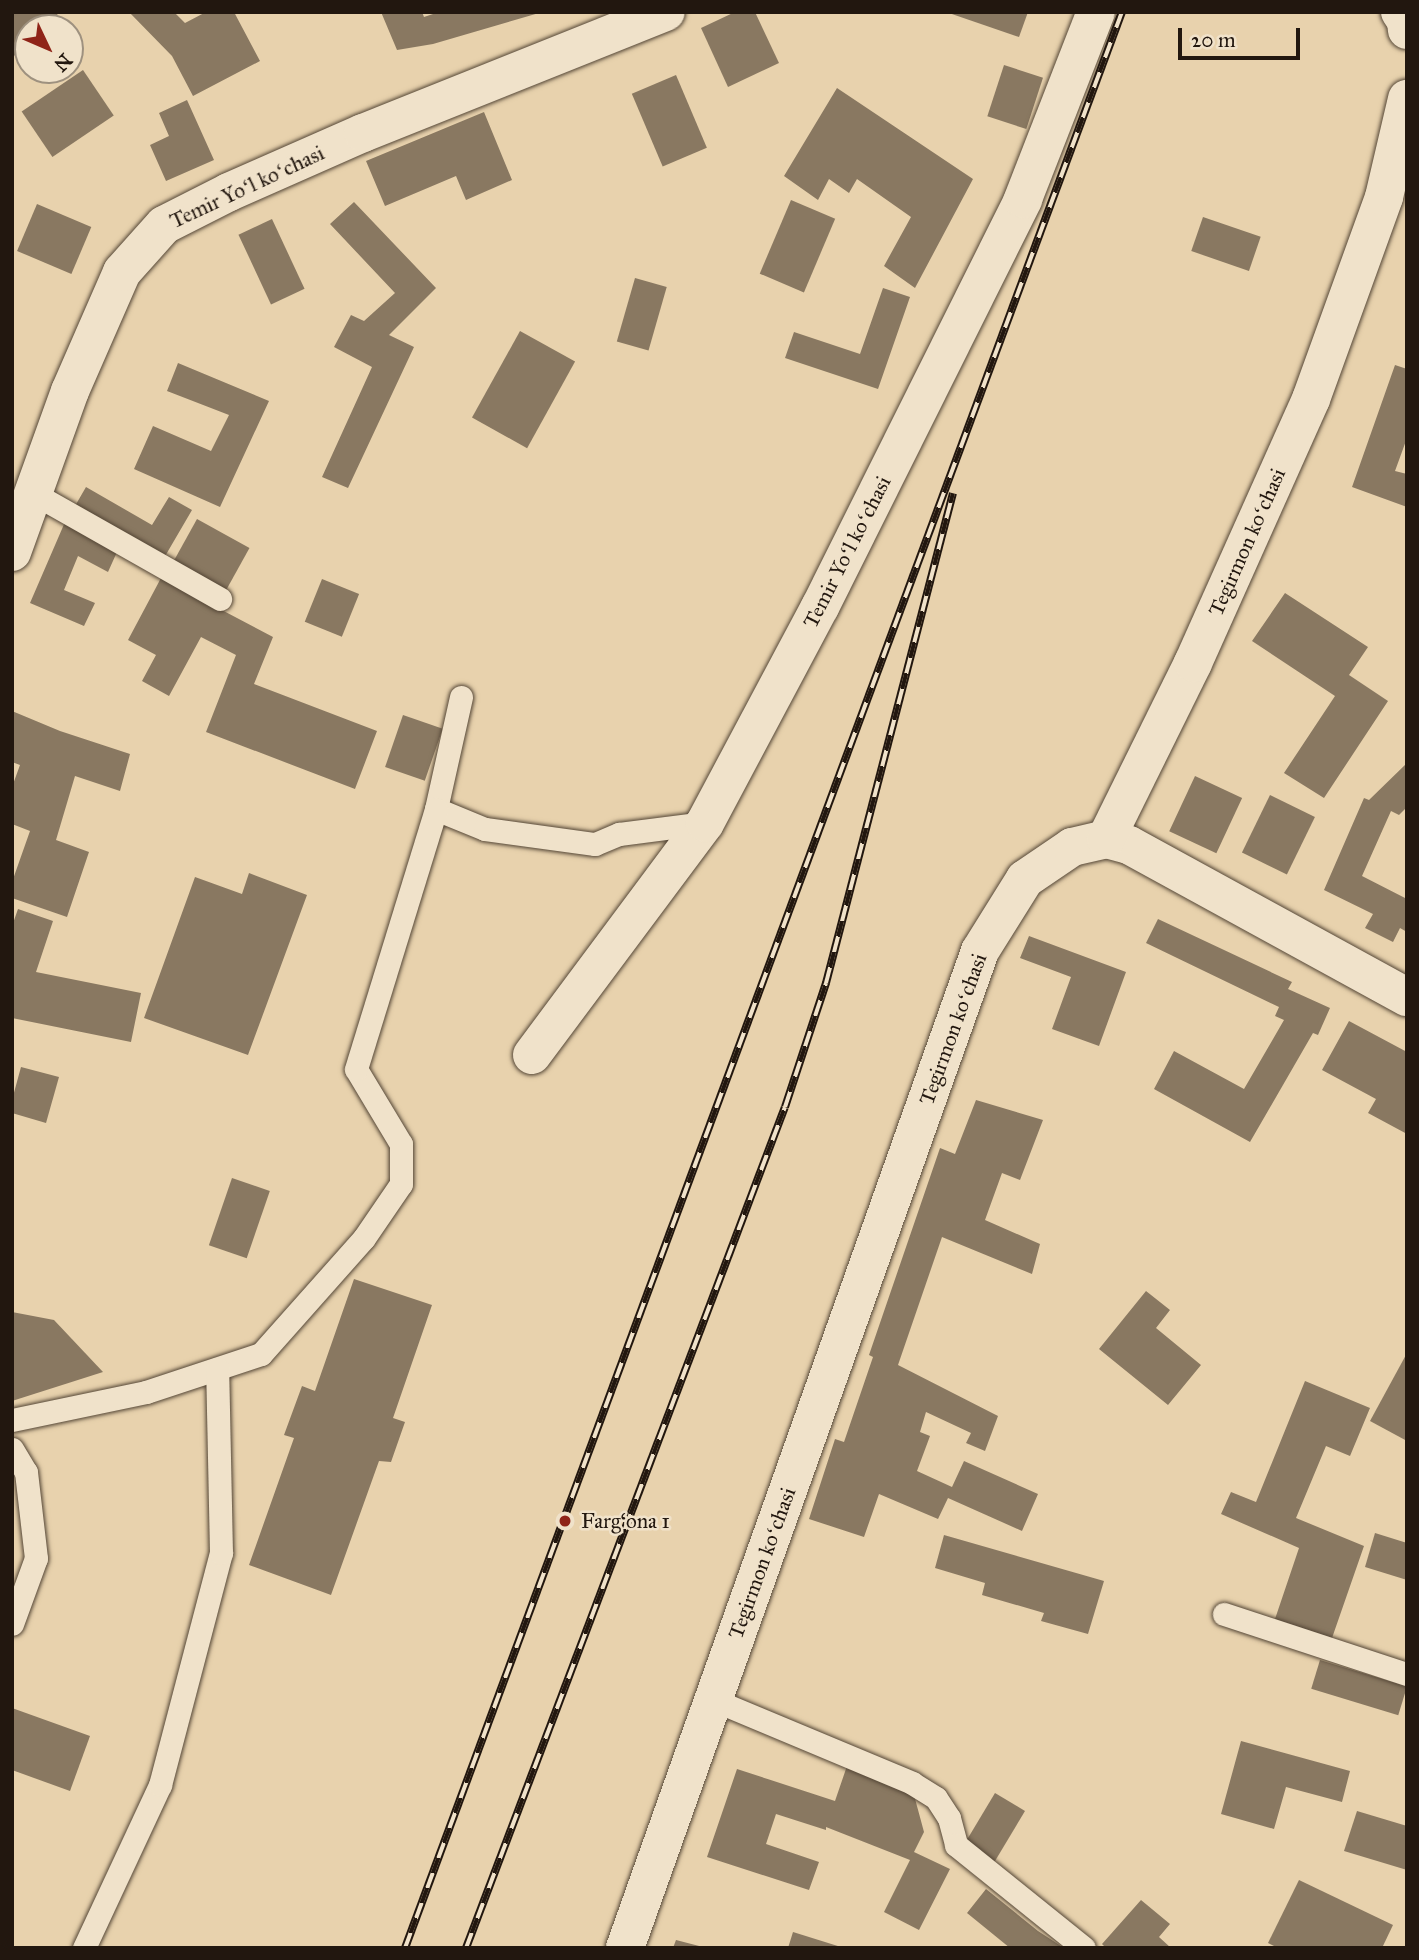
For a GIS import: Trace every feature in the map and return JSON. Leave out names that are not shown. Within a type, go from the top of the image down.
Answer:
[{"type":"street","name":"Temir Yoʻl koʻchasi","points":[[12,552],[70,391],[122,272],[164,225],[229,192],[363,133],[666,12]]},
{"type":"street","name":"Temir Yoʻl koʻchasi","points":[[532,1055],[705,823],[820,607],[1023,199],[1096,12]]},
{"type":"street","points":[[1400,12],[1406,21],[1407,30]]},
{"type":"street","name":"Tegirmon koʻchasi","points":[[625,1948],[980,951],[1025,879],[1072,847],[1106,839],[1193,663],[1311,399],[1384,197],[1407,99]]},
{"type":"street","points":[[1106,839],[1129,845],[1407,997]]},
{"type":"lane","points":[[33,493],[220,599]]},
{"type":"lane","points":[[12,1420],[146,1392],[261,1354],[365,1238],[401,1184],[401,1144],[356,1069],[436,809],[461,697]]},
{"type":"lane","points":[[436,809],[485,829],[595,844],[619,834],[705,823]]},
{"type":"lane","points":[[84,1948],[160,1786],[221,1553],[217,1369]]},
{"type":"lane","points":[[12,1449],[26,1472],[36,1558],[12,1624]]},
{"type":"lane","points":[[1224,1614],[1407,1674]]},
{"type":"lane","points":[[714,1700],[912,1783],[928,1793],[949,1818],[956,1845],[1084,1948]]},
{"type":"building","points":[[12,12],[60,12],[14,14],[12,58]]},
{"type":"building","points":[[129,12],[174,12],[185,23],[206,12],[234,12],[260,61],[193,96],[172,56]]},
{"type":"building","points":[[381,12],[422,12],[424,17],[439,12],[539,13],[433,44],[397,50]]},
{"type":"building","points":[[735,12],[755,12],[779,63],[728,87],[701,28]]},
{"type":"building","points":[[946,12],[1028,12],[1019,37]]},
{"type":"building","points":[[1004,65],[1043,78],[1026,129],[987,116]]},
{"type":"building","points":[[84,71],[114,116],[52,157],[22,111],[62,84],[84,84]]},
{"type":"building","points":[[676,75],[707,148],[663,166],[632,94]]},
{"type":"building","points":[[837,88],[973,179],[915,288],[884,266],[911,217],[857,179],[849,193],[829,179],[818,200],[784,176]]},
{"type":"building","points":[[187,100],[214,160],[166,181],[150,145],[169,136],[159,113]]},
{"type":"building","points":[[484,112],[512,180],[466,200],[456,176],[385,206],[366,161]]},
{"type":"building","points":[[791,200],[835,219],[804,292],[760,274]]},
{"type":"building","points":[[354,202],[436,288],[389,335],[414,347],[348,488],[322,477],[372,367],[334,347],[351,315],[364,321],[395,293],[330,224]]},
{"type":"building","points":[[37,204],[91,227],[71,274],[17,251]]},
{"type":"building","points":[[1203,217],[1261,237],[1249,271],[1191,251]]},
{"type":"building","points":[[272,219],[305,289],[271,304],[238,235]]},
{"type":"building","points":[[635,278],[667,287],[649,351],[617,341]]},
{"type":"building","points":[[883,288],[910,297],[878,389],[785,358],[794,332],[860,354]]},
{"type":"building","points":[[520,331],[575,362],[527,448],[472,418]]},
{"type":"building","points":[[178,363],[269,401],[220,507],[134,469],[153,426],[211,451],[229,415],[167,391]]},
{"type":"building","points":[[1395,365],[1407,369],[1407,438],[1395,471],[1407,474],[1407,507],[1352,487]]},
{"type":"building","points":[[86,487],[152,525],[169,497],[192,510],[164,558],[75,506]]},
{"type":"building","points":[[197,519],[249,548],[225,592],[173,563]]},
{"type":"building","points":[[65,522],[117,552],[108,572],[78,556],[64,590],[95,603],[84,626],[30,603]]},
{"type":"building","points":[[161,578],[273,637],[254,684],[377,731],[355,789],[206,732],[236,655],[201,637],[169,696],[142,681],[156,655],[128,640]]},
{"type":"building","points":[[322,579],[359,594],[342,637],[305,622]]},
{"type":"building","points":[[1285,593],[1368,647],[1349,675],[1388,701],[1324,798],[1284,773],[1335,696],[1252,641]]},
{"type":"building","points":[[12,711],[60,731],[130,754],[120,791],[75,776],[56,840],[89,852],[67,917],[12,898],[12,882],[30,831],[12,824],[12,787],[20,765],[12,762]]},
{"type":"building","points":[[403,715],[443,729],[425,781],[385,767]]},
{"type":"building","points":[[1407,763],[1407,807],[1399,815],[1391,811],[1362,876],[1407,899],[1407,932],[1400,928],[1393,942],[1365,928],[1373,914],[1324,890],[1364,798],[1369,800]]},
{"type":"building","points":[[1195,776],[1242,798],[1216,853],[1169,831]]},
{"type":"building","points":[[1270,795],[1315,817],[1287,874],[1242,853]]},
{"type":"building","points":[[249,873],[307,895],[248,1055],[144,1018],[195,877],[242,894]]},
{"type":"building","points":[[18,909],[53,921],[36,972],[141,993],[131,1042],[12,1018],[12,926]]},
{"type":"building","points":[[1158,919],[1292,982],[1288,989],[1330,1008],[1318,1035],[1313,1033],[1250,1142],[1154,1089],[1174,1051],[1244,1089],[1284,1020],[1275,1016],[1279,1007],[1146,943]]},
{"type":"building","points":[[1029,936],[1126,972],[1099,1046],[1052,1029],[1071,977],[1020,958]]},
{"type":"building","points":[[1349,1021],[1407,1052],[1407,1134],[1368,1113],[1376,1099],[1322,1070]]},
{"type":"building","points":[[21,1067],[59,1077],[46,1123],[12,1113],[12,1100]]},
{"type":"building","points":[[976,1100],[1043,1120],[1020,1180],[1002,1173],[985,1220],[1040,1244],[1032,1274],[942,1237],[898,1365],[998,1416],[985,1451],[966,1443],[971,1433],[926,1412],[920,1432],[930,1436],[917,1471],[952,1487],[964,1461],[1038,1494],[1022,1531],[948,1498],[938,1519],[879,1494],[864,1537],[809,1519],[835,1439],[844,1442],[873,1357],[869,1355],[940,1148],[955,1154]]},
{"type":"building","points":[[232,1178],[270,1191],[247,1258],[209,1245]]},
{"type":"building","points":[[354,1279],[432,1305],[393,1418],[405,1422],[391,1462],[379,1461],[331,1595],[249,1565],[294,1438],[284,1435],[302,1386],[315,1391]]},
{"type":"building","points":[[1146,1291],[1170,1310],[1156,1328],[1201,1365],[1168,1405],[1099,1349]]},
{"type":"building","points":[[12,1312],[54,1320],[103,1372],[12,1401]]},
{"type":"building","points":[[1407,1353],[1407,1441],[1370,1421]]},
{"type":"building","points":[[1305,1381],[1370,1408],[1350,1456],[1326,1446],[1296,1518],[1364,1546],[1332,1638],[1275,1619],[1299,1548],[1221,1514],[1231,1492],[1256,1502]]},
{"type":"building","points":[[1375,1533],[1407,1543],[1407,1580],[1365,1567]]},
{"type":"building","points":[[944,1535],[1104,1581],[1088,1634],[1041,1621],[1044,1613],[982,1595],[985,1583],[935,1568]]},
{"type":"building","points":[[1320,1660],[1407,1687],[1398,1715],[1311,1689]]},
{"type":"building","points":[[12,1708],[90,1736],[70,1791],[12,1770]]},
{"type":"building","points":[[1241,1741],[1350,1771],[1342,1802],[1286,1787],[1274,1829],[1221,1814]]},
{"type":"building","points":[[848,1763],[914,1795],[924,1832],[914,1852],[950,1869],[919,1930],[884,1912],[910,1860],[826,1827],[826,1830],[776,1814],[766,1844],[819,1862],[809,1890],[707,1857],[737,1769],[835,1801]]},
{"type":"building","points":[[995,1793],[1025,1811],[993,1864],[963,1846]]},
{"type":"building","points":[[1357,1811],[1407,1826],[1407,1870],[1344,1851]]},
{"type":"building","points":[[1299,1880],[1393,1925],[1382,1948],[1278,1948],[1268,1943]]},
{"type":"building","points":[[986,1889],[1038,1931],[1064,1948],[1010,1948],[967,1913]]},
{"type":"building","points":[[1141,1900],[1170,1924],[1159,1937],[1171,1948],[1106,1948],[1102,1944]]},
{"type":"building","points":[[793,1932],[841,1947],[841,1948],[788,1948]]},
{"type":"building","points":[[676,1940],[703,1947],[703,1948],[673,1948]]},
{"type":"railway","points":[[405,1948],[1122,12]]},
{"type":"railway","points":[[466,1948],[785,1107],[826,983],[953,493]]},
{"type":"place","name":"Farg‘ona 1","points":[[565,1521]]}]
